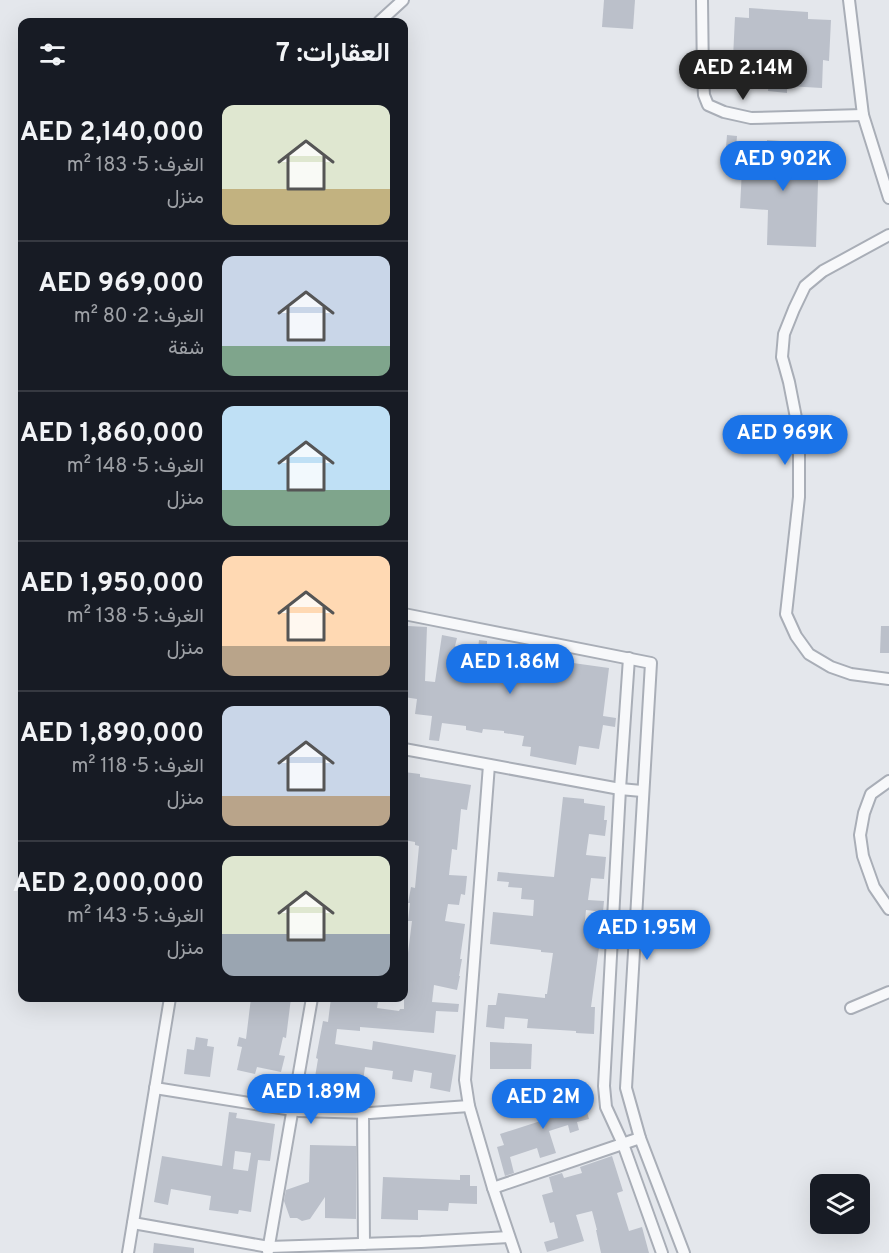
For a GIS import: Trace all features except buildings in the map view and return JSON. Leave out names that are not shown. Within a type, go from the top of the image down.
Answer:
[{"type":"street","points":[[383,18],[403,0]]},
{"type":"street","points":[[702,0],[703,79],[704,95],[708,105],[724,112],[751,118],[863,115]]},
{"type":"street","points":[[849,0],[863,115],[889,198]]},
{"type":"street","points":[[889,235],[823,271],[805,286],[784,334],[782,357],[798,428],[799,456],[799,497],[786,614],[796,636],[809,654],[831,667],[851,674],[889,679]]},
{"type":"street","points":[[408,615],[651,663],[626,1088],[640,1138],[684,1253]]},
{"type":"street","points":[[629,658],[604,1086],[606,1107],[623,1144],[662,1253]]},
{"type":"street","points":[[408,750],[620,789],[642,791]]},
{"type":"street","points":[[489,765],[465,1080],[469,1106],[515,1253]]},
{"type":"street","points":[[889,781],[871,794],[864,813],[860,835],[863,856],[874,888],[889,909]]},
{"type":"street","points":[[851,1008],[889,992]]},
{"type":"street","points":[[128,1253],[169,1002]]},
{"type":"street","points":[[268,1250],[311,1002]]},
{"type":"street","points":[[155,1088],[292,1110],[363,1113],[469,1106]]},
{"type":"street","points":[[363,1113],[364,1244]]},
{"type":"street","points":[[493,1188],[640,1138]]},
{"type":"street","points":[[133,1223],[268,1250],[364,1244],[391,1248],[509,1237]]}]
